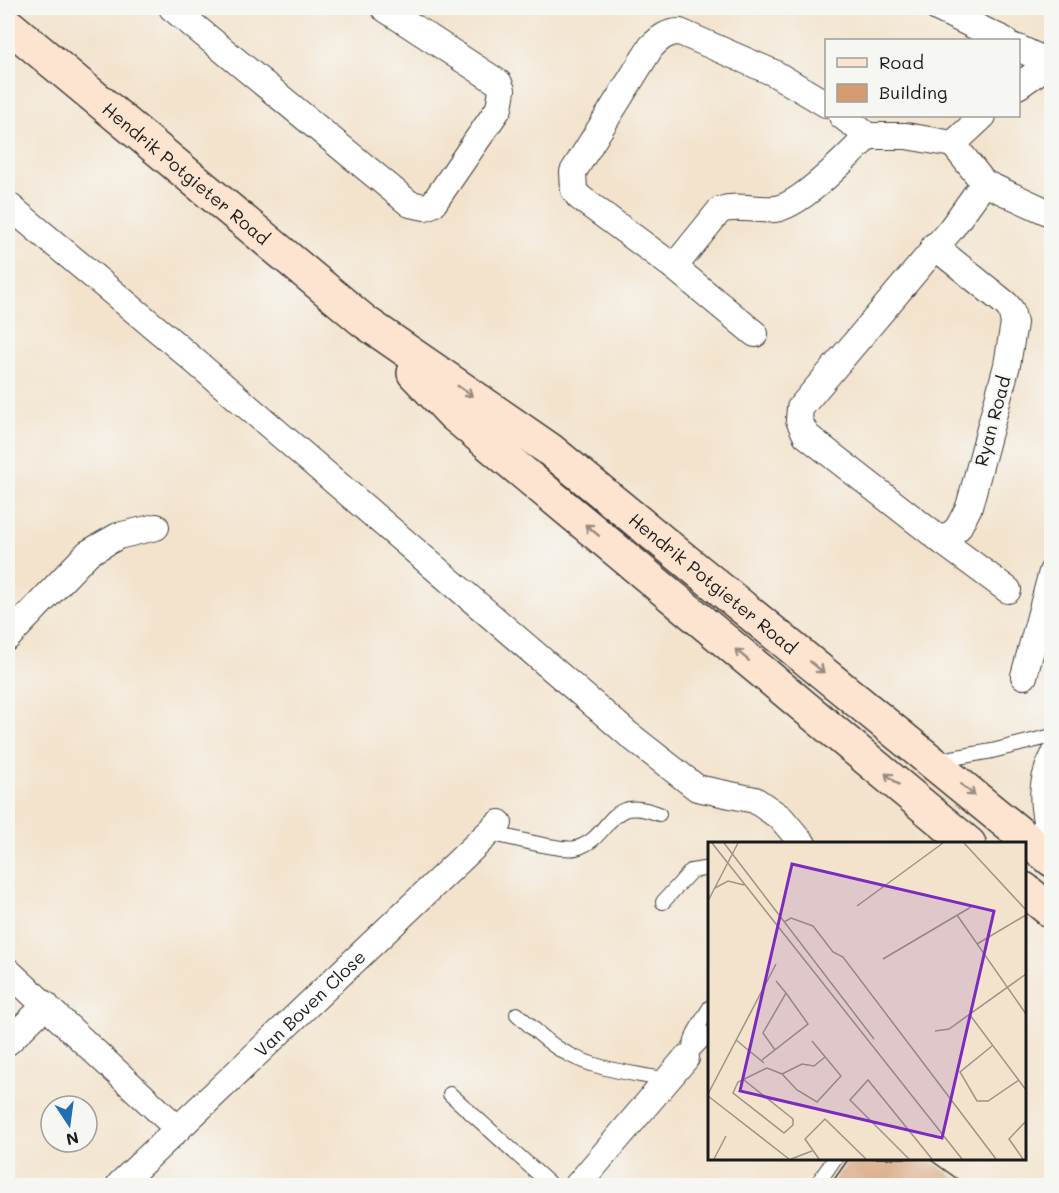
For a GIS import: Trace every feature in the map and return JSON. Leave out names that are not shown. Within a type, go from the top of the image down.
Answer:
[{"type":"main road","name":"Hendrik Potgieter Road","points":[[8,25],[365,322],[549,449],[1049,858]]},
{"type":"main road","name":"Hendrik Potgieter Road","points":[[365,322],[454,415],[968,842]]},
{"type":"street","points":[[172,8],[410,204],[425,207],[433,204],[499,108],[502,90],[499,83],[384,8]]},
{"type":"street","points":[[937,8],[1002,39]]},
{"type":"street","points":[[755,334],[674,267],[579,197],[572,183],[573,172],[651,46],[661,36],[672,32],[680,32],[774,73],[825,103]]},
{"type":"street","points":[[1020,49],[1051,63]]},
{"type":"street","points":[[1020,85],[1051,63]]},
{"type":"street","points":[[843,117],[868,136],[906,136],[953,144],[984,183],[1052,214]]},
{"type":"street","points":[[953,144],[982,117]]},
{"type":"street","points":[[674,267],[720,210],[744,206],[767,209],[783,207],[827,175],[868,136]]},
{"type":"street","points":[[984,183],[951,229],[934,246],[800,408],[798,414],[806,435],[1008,590]]},
{"type":"street","points":[[8,205],[186,353],[628,734],[697,788],[755,800],[781,818],[803,842]]},
{"type":"street","name":"Ryan Road","points":[[934,246],[1006,304],[1011,310],[1014,323],[1007,365],[969,507],[958,528],[943,542]]},
{"type":"street","points":[[8,637],[88,553],[118,536],[156,526]]},
{"type":"street","points":[[1024,676],[1052,572]]},
{"type":"street","name":"Van Boven Close","points":[[120,1184],[494,828]]},
{"type":"street","points":[[8,970],[177,1129]]},
{"type":"street","points":[[8,1041],[46,1005]]},
{"type":"street","points":[[577,1185],[686,1058]]},
{"type":"lane","points":[[933,762],[992,751],[1052,736]]},
{"type":"lane","points":[[1049,858],[1037,807],[1037,783],[1042,762],[1052,747]]},
{"type":"lane","points":[[494,828],[569,849],[586,843],[624,809],[641,807],[659,814]]},
{"type":"lane","points":[[663,902],[691,872],[708,868]]},
{"type":"lane","points":[[686,1058],[695,1032],[708,1010]]},
{"type":"lane","points":[[517,1014],[568,1055],[596,1066],[666,1080]]},
{"type":"lane","points":[[686,1058],[708,1035]]},
{"type":"lane","points":[[450,1094],[552,1185]]},
{"type":"lane","points":[[816,1185],[834,1160]]},
{"type":"building","points":[[848,1160],[931,1160],[967,1186],[838,1186],[833,1181]]}]
